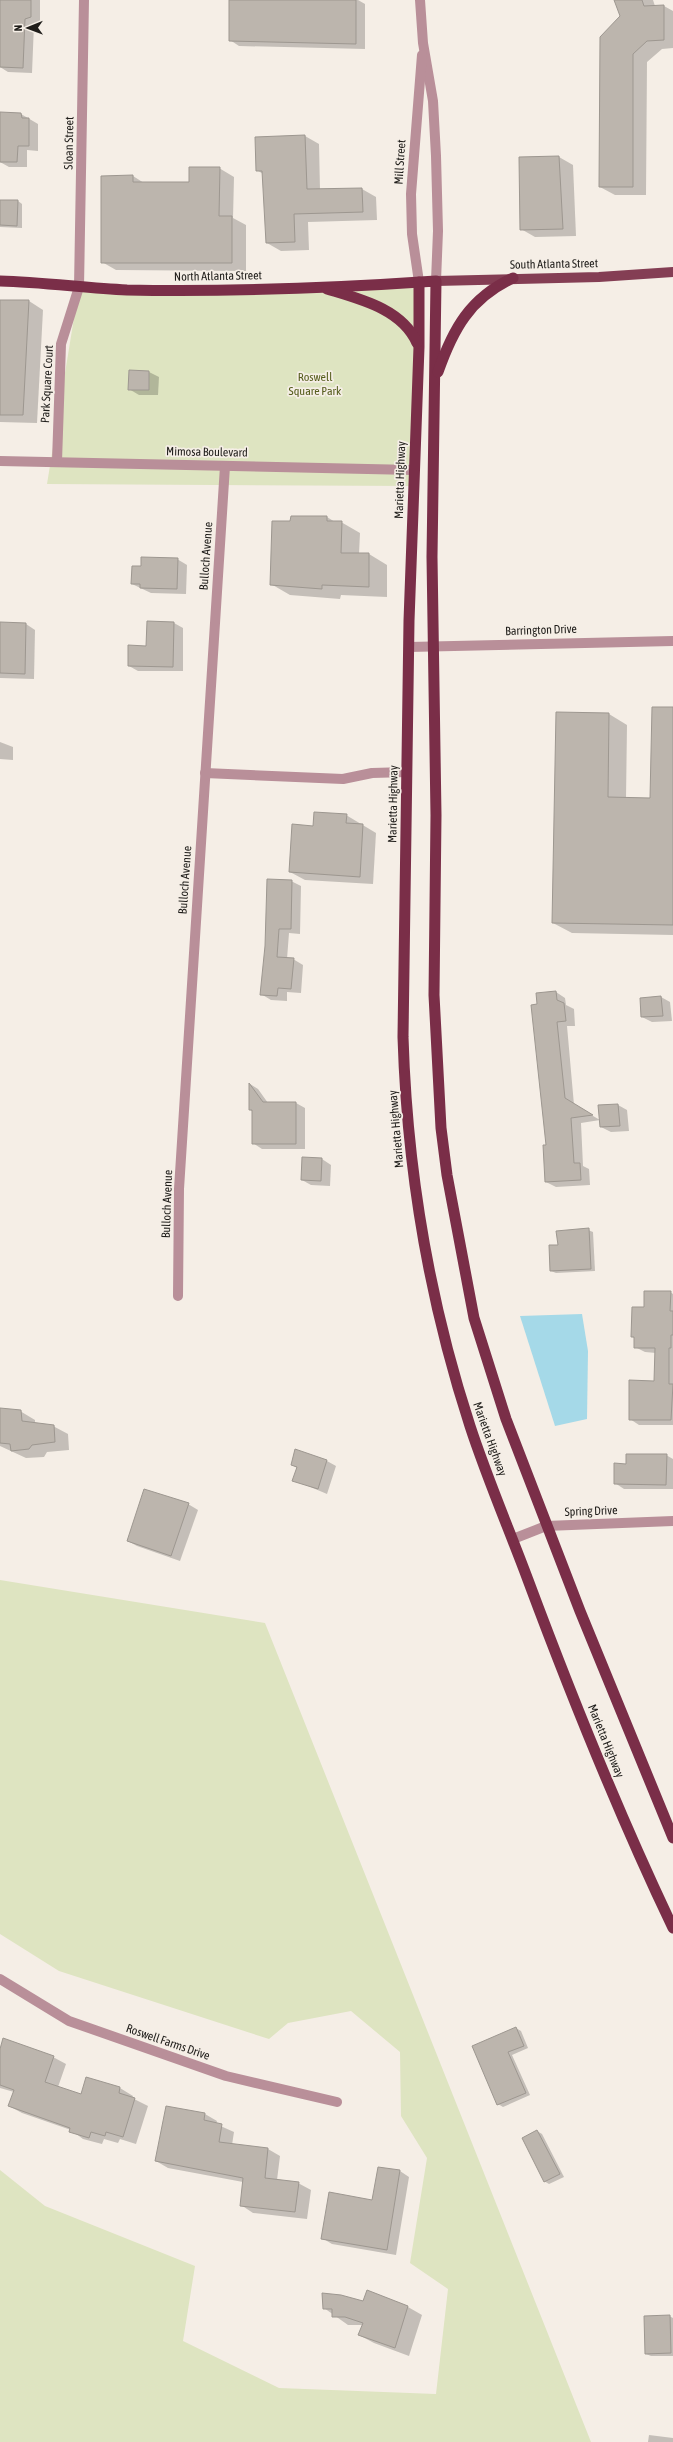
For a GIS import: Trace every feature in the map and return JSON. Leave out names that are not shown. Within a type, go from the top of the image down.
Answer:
[{"type":"highway","points":[[434,396],[438,372],[453,333],[477,301],[496,286],[513,278]]},
{"type":"highway","name":"North Atlanta Street","points":[[0,280],[79,286],[173,290],[320,287],[436,280]]},
{"type":"highway","name":"Marietta Highway","points":[[436,280],[433,646],[436,815],[435,1032],[444,1150],[456,1228],[474,1318],[506,1419],[546,1526],[673,1838]]},
{"type":"highway","name":"Marietta Highway","points":[[419,282],[419,347],[413,470],[409,647],[404,1037],[405,1086],[415,1187],[429,1270],[454,1374],[471,1428],[594,1746],[673,1928]]},
{"type":"highway","points":[[320,287],[360,299],[404,322],[411,330],[419,347]]},
{"type":"main road","name":"South Atlanta Street","points":[[436,280],[599,277],[673,272]]},
{"type":"street","name":"Sloan Street","points":[[79,286],[84,0]]},
{"type":"street","name":"Mill Street","points":[[420,0],[423,43],[433,101],[438,231],[436,280]]},
{"type":"street","name":"Mill Street","points":[[419,282],[412,234],[411,194],[423,43]]},
{"type":"street","name":"Park Square Court","points":[[57,461],[62,344],[79,286]]},
{"type":"street","name":"Mimosa Boulevard","points":[[0,461],[57,461],[413,470]]},
{"type":"street","name":"Bulloch Avenue","points":[[178,1296],[179,1189],[226,466]]},
{"type":"street","name":"Barrington Drive","points":[[409,647],[673,641]]},
{"type":"street","points":[[205,773],[343,779],[372,773],[407,772]]},
{"type":"street","name":"Spring Drive","points":[[513,1539],[546,1526],[673,1521]]},
{"type":"street","name":"Roswell Farms Drive","points":[[0,1980],[69,2021],[226,2076],[337,2102]]},
{"type":"green space","name":"Roswell Square Park","points":[[419,282],[413,486],[47,484],[79,287]]},
{"type":"green space","points":[[0,1580],[265,1623],[591,2442],[0,2442],[0,2170],[45,2206],[195,2266],[183,2341],[279,2388],[436,2394],[448,2289],[410,2263],[427,2158],[401,2116],[400,2052],[351,2011],[288,2023],[269,2039],[59,1971],[0,1934]]},
{"type":"water","points":[[582,1314],[588,1351],[587,1419],[555,1426],[520,1316]]},
{"type":"building","points":[[0,0],[31,0],[31,17],[25,19],[23,68],[0,67]]},
{"type":"building","points":[[229,0],[356,0],[356,44],[229,41]]},
{"type":"building","points":[[614,0],[642,0],[644,6],[664,5],[664,40],[647,41],[633,54],[633,187],[599,187],[600,37],[620,16]]},
{"type":"building","points":[[0,112],[21,113],[22,118],[29,118],[29,146],[18,146],[17,162],[0,162]]},
{"type":"building","points":[[305,135],[307,189],[362,188],[363,212],[294,214],[295,242],[266,243],[262,171],[256,171],[255,137]]},
{"type":"building","points":[[559,156],[563,229],[520,230],[519,157]]},
{"type":"building","points":[[189,167],[220,167],[219,216],[232,216],[232,263],[101,263],[101,176],[133,175],[133,182],[189,182]]},
{"type":"building","points":[[0,200],[18,200],[17,226],[0,225]]},
{"type":"building","points":[[0,300],[29,300],[23,415],[0,415]]},
{"type":"building","points":[[129,370],[149,371],[149,390],[128,390]]},
{"type":"building","points":[[291,516],[327,516],[327,521],[342,521],[341,553],[369,553],[369,587],[322,585],[322,589],[270,585],[272,521],[290,521]]},
{"type":"building","points":[[141,557],[178,558],[177,589],[140,588],[140,584],[131,584],[132,566],[141,566]]},
{"type":"building","points":[[147,621],[174,622],[173,667],[128,666],[128,645],[146,646]]},
{"type":"building","points":[[0,622],[26,623],[25,674],[0,673]]},
{"type":"building","points":[[652,707],[673,707],[673,925],[552,923],[556,712],[609,713],[608,797],[650,798]]},
{"type":"building","points":[[314,812],[347,814],[346,823],[363,824],[360,877],[289,872],[292,824],[313,826]]},
{"type":"building","points":[[267,879],[292,880],[291,929],[279,929],[277,957],[294,958],[291,989],[278,988],[277,996],[260,995],[265,946]]},
{"type":"building","points":[[556,991],[557,1000],[564,1003],[566,1021],[557,1022],[565,1098],[593,1115],[571,1118],[574,1163],[580,1163],[581,1180],[545,1182],[543,1145],[546,1145],[531,1005],[537,1004],[536,993]]},
{"type":"building","points":[[661,996],[663,1016],[641,1017],[640,998]]},
{"type":"building","points":[[249,1083],[263,1102],[296,1102],[296,1144],[252,1144],[252,1110],[249,1110]]},
{"type":"building","points":[[618,1104],[620,1126],[600,1127],[598,1105]]},
{"type":"building","points":[[302,1157],[322,1158],[321,1181],[301,1180]]},
{"type":"building","points":[[589,1228],[591,1269],[550,1271],[549,1245],[558,1245],[556,1231]]},
{"type":"building","points":[[644,1291],[671,1291],[670,1311],[673,1311],[673,1335],[671,1335],[671,1348],[669,1348],[669,1384],[673,1384],[671,1420],[629,1420],[629,1380],[654,1381],[655,1348],[634,1348],[634,1337],[631,1337],[632,1307],[644,1307]]},
{"type":"building","points":[[0,1408],[21,1410],[22,1421],[54,1425],[55,1442],[32,1445],[29,1449],[11,1451],[10,1444],[0,1443]]},
{"type":"building","points":[[295,1449],[327,1460],[318,1489],[292,1481],[297,1467],[291,1465]]},
{"type":"building","points":[[626,1454],[667,1454],[666,1485],[614,1484],[614,1463],[626,1464]]},
{"type":"building","points":[[144,1489],[189,1503],[171,1556],[127,1541]]},
{"type":"building","points":[[516,2027],[524,2046],[508,2052],[526,2093],[497,2105],[472,2046]]},
{"type":"building","points":[[3,2038],[54,2056],[45,2082],[81,2094],[86,2077],[120,2087],[119,2093],[135,2098],[123,2137],[106,2132],[105,2136],[91,2132],[89,2138],[69,2132],[70,2128],[8,2106],[14,2090],[0,2085],[0,2049]]},
{"type":"building","points":[[166,2106],[205,2113],[204,2120],[222,2124],[219,2142],[268,2148],[265,2178],[299,2182],[295,2212],[240,2206],[243,2178],[155,2161]]},
{"type":"building","points":[[537,2130],[560,2174],[544,2182],[522,2138]]},
{"type":"building","points":[[378,2167],[400,2170],[387,2250],[321,2239],[329,2192],[372,2200]]},
{"type":"building","points":[[367,2290],[408,2306],[395,2348],[358,2335],[363,2323],[345,2317],[332,2317],[332,2309],[323,2309],[322,2293],[341,2295],[363,2301]]},
{"type":"building","points":[[670,2315],[671,2353],[645,2354],[644,2316]]}]
